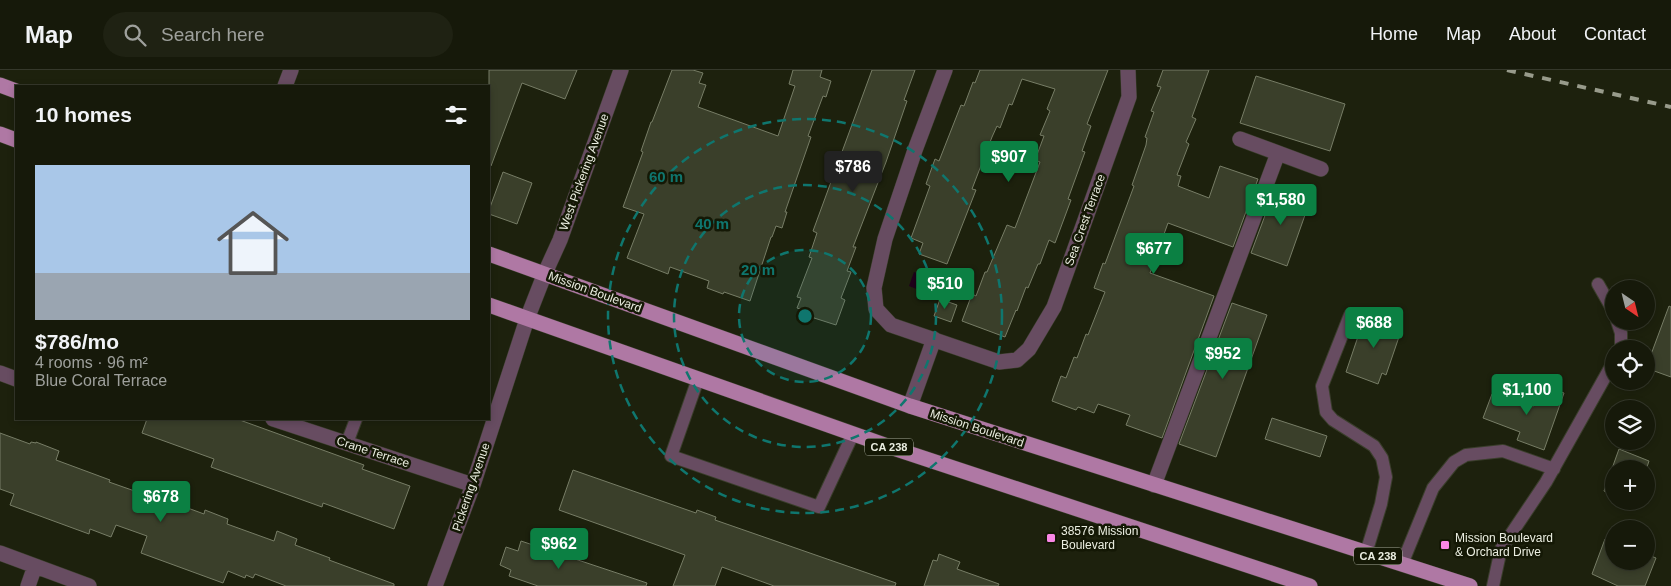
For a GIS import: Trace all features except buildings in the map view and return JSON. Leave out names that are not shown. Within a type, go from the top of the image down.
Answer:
[{"type":"main road","points":[[0,85],[15,91]]},
{"type":"main road","points":[[0,134],[15,140]]},
{"type":"main road","name":"Mission Boulevard","points":[[490,254],[910,406],[1470,586]]},
{"type":"main road","name":"CA 238","points":[[490,305],[853,434],[1310,586]]},
{"type":"street","points":[[285,85],[291,70]]},
{"type":"street","name":"West Pickering Avenue","points":[[544,273],[560,240],[621,70]]},
{"type":"street","points":[[910,406],[934,339],[892,325],[876,309],[874,288],[885,238],[914,150],[945,70]]},
{"type":"street","name":"Sea Crest Terrace","points":[[934,339],[999,362],[1017,360],[1029,348],[1054,307],[1129,97],[1128,70]]},
{"type":"street","points":[[1240,139],[1321,169]]},
{"type":"street","points":[[1154,485],[1278,153]]},
{"type":"street","name":"Pickering Avenue","points":[[435,586],[473,484],[544,273]]},
{"type":"street","points":[[0,373],[15,379]]},
{"type":"street","name":"Crane Terrace","points":[[276,420],[473,484]]},
{"type":"street","points":[[0,553],[89,586]]},
{"type":"street","points":[[28,586],[35,566]]},
{"type":"lane","points":[[1598,284],[1605,296]]},
{"type":"lane","points":[[1350,315],[1322,386],[1326,412],[1333,420],[1374,446],[1382,458],[1386,478],[1381,504],[1366,553]]},
{"type":"lane","points":[[1493,586],[1501,549],[1554,469],[1605,378]]},
{"type":"lane","points":[[698,379],[671,456],[819,507],[853,434]]},
{"type":"lane","points":[[347,443],[356,420]]},
{"type":"lane","points":[[1402,564],[1434,488],[1454,462],[1466,455],[1503,451],[1554,469]]},
{"type":"shaded area","points":[[914,272],[940,281],[937,297],[909,286]]},
{"type":"railway","points":[[1507,70],[1671,107]]},
{"type":"place","name":"38576 Mission Boulevard","points":[[1051,538]]},
{"type":"place","name":"Mission Boulevard & Orchard Drive","points":[[1445,545]]}]
